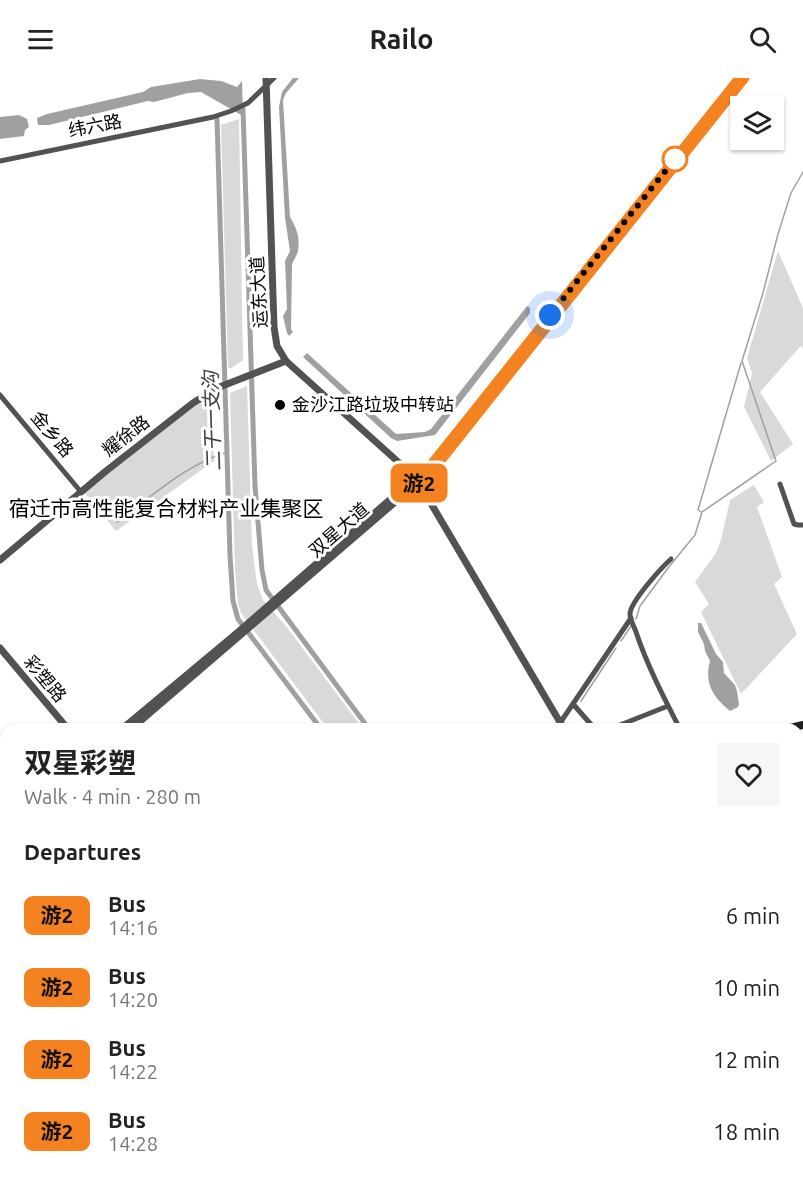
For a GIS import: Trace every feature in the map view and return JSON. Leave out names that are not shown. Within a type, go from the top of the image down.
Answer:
[{"type":"street","points":[[266,82],[274,78]]},
{"type":"street","name":"双星大道","points":[[417,480],[739,78]]},
{"type":"street","name":"双星大道","points":[[238,634],[417,480],[436,467],[745,78]]},
{"type":"street","name":"纬六路","points":[[0,161],[213,117],[251,101],[266,82]]},
{"type":"street","name":"运东大道","points":[[266,82],[274,327],[277,346],[286,361],[417,480],[560,723]]},
{"type":"street","name":"耀徐路","points":[[0,560],[183,410],[217,388],[286,361]]},
{"type":"street","name":"金乡路","points":[[0,395],[81,492]]},
{"type":"street","points":[[780,484],[794,524],[803,525]]},
{"type":"street","points":[[671,559],[651,580],[632,606],[630,615],[639,642],[677,723]]},
{"type":"street","points":[[564,723],[573,704],[631,618]]},
{"type":"street","points":[[129,723],[238,634]]},
{"type":"street","points":[[138,723],[238,634]]},
{"type":"street","name":"彩塑路","points":[[0,648],[63,723]]},
{"type":"street","points":[[573,704],[590,723]]},
{"type":"street","points":[[625,723],[668,706]]},
{"type":"shaded area","points":[[293,78],[299,78],[283,100],[290,217],[299,241],[292,265],[291,329],[293,332],[289,336],[283,316],[287,309],[285,261],[290,251],[285,218],[279,107],[282,92]]},
{"type":"shaded area","points":[[200,79],[221,81],[237,87],[242,81],[243,116],[201,92],[154,102],[148,101],[49,125],[38,125],[37,118],[47,114],[143,92],[151,87]]},
{"type":"shaded area","points":[[19,115],[27,119],[29,127],[25,130],[24,136],[0,139],[0,117]]},
{"type":"shaded area","points":[[239,119],[243,360],[230,369],[228,366],[221,125]]},
{"type":"shaded area","points":[[778,251],[803,308],[803,349],[801,346],[760,392],[793,444],[771,461],[744,407],[752,373],[747,358]]},
{"type":"shaded area","points":[[527,306],[530,308],[530,313],[435,435],[397,441],[391,438],[303,357],[307,353],[396,434],[425,432],[431,429]]},
{"type":"shaded area","points":[[247,386],[252,545],[257,584],[263,600],[286,626],[359,723],[324,723],[241,613],[235,570],[230,393]]},
{"type":"shaded area","points":[[212,394],[214,461],[116,531],[85,493],[162,429]]},
{"type":"shaded area","points":[[754,485],[764,502],[757,507],[782,577],[774,584],[797,634],[741,694],[701,612],[709,604],[695,582],[716,553],[730,500]]},
{"type":"shaded area","points":[[698,623],[701,623],[716,654],[723,662],[724,673],[735,685],[739,704],[730,711],[711,689],[708,676],[710,661],[698,632]]},
{"type":"waterway","points":[[243,109],[255,486],[262,570],[266,590],[365,723]]},
{"type":"waterway","name":"二干一支沟","points":[[217,119],[233,601],[238,619],[316,723]]},
{"type":"waterway","points":[[636,619],[640,606],[695,535],[702,512],[776,461],[742,361],[791,193],[803,172]]},
{"type":"waterway","points":[[701,512],[698,510],[741,363]]},
{"type":"waterway","points":[[117,522],[198,464],[227,452]]},
{"type":"waterway","points":[[621,641],[631,626]]},
{"type":"waterway","points":[[581,701],[616,648]]},
{"type":"bus line","name":"游2","points":[[739,78],[432,463],[416,478],[419,483],[436,467],[745,78]]},
{"type":"place","name":"金沙江路垃圾中转站","points":[[280,405]]},
{"type":"district","name":"宿迁市高性能复合材料产业集聚区","points":[[166,509]]},
{"type":"route","points":[[550,315],[675,159]]}]
